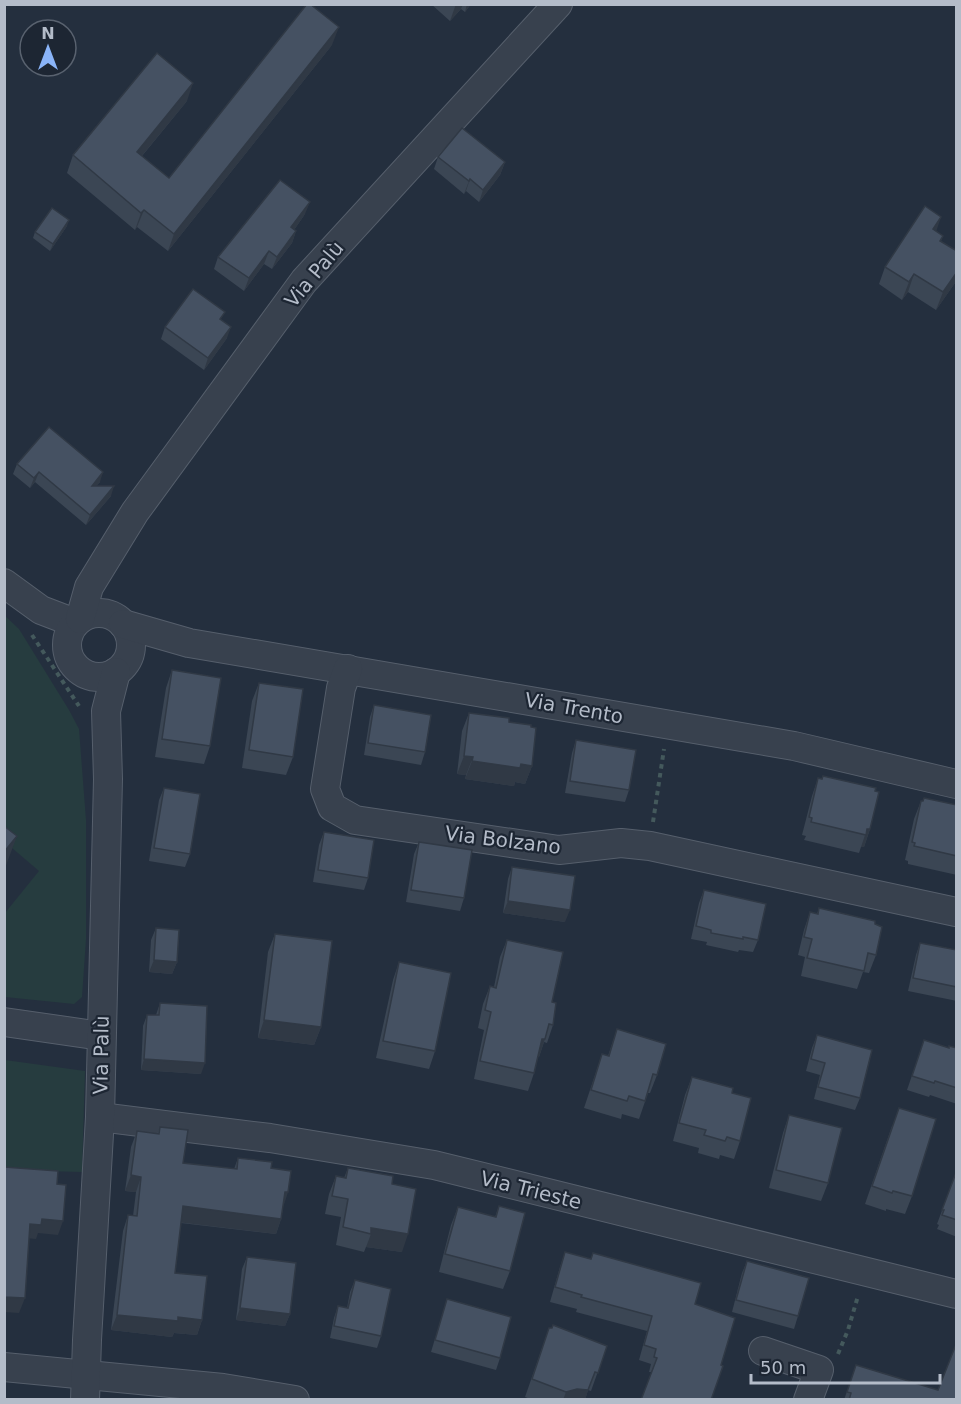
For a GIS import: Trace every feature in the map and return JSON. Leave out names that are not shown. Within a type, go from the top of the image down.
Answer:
[{"type":"street","name":"Via Palù","points":[[74,661],[67,642],[97,620],[101,593],[101,569],[135,512],[304,281],[558,4]]},
{"type":"street","points":[[4,583],[36,622],[74,661],[106,713]]},
{"type":"street","name":"Via Palù","points":[[85,1387],[100,1117],[108,779],[106,713],[130,639],[97,620]]},
{"type":"street","points":[[36,622],[97,620]]},
{"type":"street","name":"Via Trento","points":[[97,620],[189,643],[794,746],[957,784]]},
{"type":"street","name":"Via Trento","points":[[123,664],[189,643]]},
{"type":"street","points":[[74,661],[99,677],[123,664]]},
{"type":"street","name":"Via Bolzano","points":[[348,669],[341,688],[325,789],[332,807],[355,820],[559,850],[621,843],[650,846],[957,912]]},
{"type":"street","points":[[4,1022],[101,1036]]},
{"type":"street","name":"Via Trieste","points":[[100,1117],[270,1138],[434,1165],[957,1294]]},
{"type":"street","points":[[763,1351],[819,1370],[808,1400]]},
{"type":"street","points":[[4,1367],[85,1387],[224,1388],[295,1400]]},
{"type":"path","points":[[36,622],[83,711],[106,713]]},
{"type":"path","points":[[653,824],[665,747]]},
{"type":"path","points":[[835,1360],[848,1330],[865,1272]]},
{"type":"green space","points":[[4,615],[19,629],[79,729],[86,820],[86,939],[82,997],[74,1004],[5,997],[5,913],[39,871],[5,842]]},
{"type":"green space","points":[[5,1060],[85,1071],[82,1172],[5,1170]]},
{"type":"building","points":[[307,4],[339,27],[174,234],[144,210],[141,213],[73,155],[157,53],[193,83],[137,152],[169,178]]},
{"type":"building","points":[[462,128],[505,162],[483,190],[438,157]]},
{"type":"building","points":[[280,180],[310,202],[291,227],[296,231],[277,257],[269,251],[249,278],[218,257]]},
{"type":"building","points":[[925,206],[941,217],[933,229],[943,236],[940,241],[957,251],[957,272],[943,292],[914,274],[909,282],[885,267]]},
{"type":"building","points":[[52,208],[69,220],[53,244],[35,232]]},
{"type":"building","points":[[193,289],[225,312],[220,319],[231,327],[208,358],[165,327]]},
{"type":"building","points":[[49,427],[103,472],[92,486],[114,486],[90,515],[39,472],[34,478],[17,464]]},
{"type":"building","points":[[172,670],[221,678],[210,746],[162,739]]},
{"type":"building","points":[[259,683],[303,689],[293,757],[249,750]]},
{"type":"building","points":[[374,705],[431,715],[425,752],[368,743]]},
{"type":"building","points":[[469,713],[509,718],[509,722],[531,725],[536,728],[532,766],[521,764],[520,768],[472,761],[473,757],[464,756]]},
{"type":"building","points":[[576,740],[636,750],[629,790],[570,781]]},
{"type":"building","points":[[823,776],[876,788],[875,791],[879,792],[870,829],[867,829],[866,835],[811,822],[812,818],[809,817],[818,778],[822,779]]},
{"type":"building","points":[[164,788],[200,794],[190,854],[154,848]]},
{"type":"building","points":[[924,798],[957,805],[957,856],[914,846],[915,843],[912,842],[921,801]]},
{"type":"building","points":[[4,826],[17,836],[4,852]]},
{"type":"building","points":[[324,832],[374,840],[368,878],[318,870]]},
{"type":"building","points":[[419,842],[472,850],[464,898],[411,890]]},
{"type":"building","points":[[512,867],[575,876],[570,910],[508,901]]},
{"type":"building","points":[[704,890],[766,904],[758,940],[711,933],[711,930],[696,926]]},
{"type":"building","points":[[819,908],[875,921],[875,924],[882,927],[876,955],[868,953],[864,971],[807,958],[812,939],[804,937],[810,912],[818,914]]},
{"type":"building","points":[[156,928],[179,930],[177,962],[154,960]]},
{"type":"building","points":[[275,934],[332,941],[321,1027],[264,1020]]},
{"type":"building","points":[[507,940],[563,952],[552,1002],[556,1003],[553,1025],[549,1024],[545,1039],[542,1039],[534,1073],[480,1061],[491,1012],[485,1010],[490,986],[496,988]]},
{"type":"building","points":[[920,943],[957,950],[957,987],[913,978]]},
{"type":"building","points":[[399,962],[451,973],[435,1051],[383,1041]]},
{"type":"building","points":[[160,1003],[207,1006],[205,1063],[144,1059],[147,1015],[159,1015]]},
{"type":"building","points":[[617,1029],[666,1044],[657,1075],[653,1074],[645,1101],[629,1096],[627,1101],[591,1090],[602,1054],[609,1056]]},
{"type":"building","points":[[817,1035],[872,1050],[860,1098],[818,1087],[825,1063],[811,1059]]},
{"type":"building","points":[[924,1040],[949,1048],[949,1046],[957,1048],[957,1088],[912,1076]]},
{"type":"building","points":[[692,1077],[733,1088],[732,1093],[751,1098],[740,1141],[727,1137],[725,1141],[704,1135],[706,1130],[679,1123]]},
{"type":"building","points":[[899,1108],[936,1119],[912,1196],[893,1191],[892,1193],[872,1186]]},
{"type":"building","points":[[789,1115],[842,1128],[828,1183],[776,1170]]},
{"type":"building","points":[[160,1127],[188,1130],[183,1163],[237,1169],[238,1158],[272,1162],[271,1168],[291,1171],[281,1219],[183,1206],[175,1273],[207,1276],[202,1320],[178,1317],[178,1321],[117,1315],[128,1215],[137,1216],[141,1177],[131,1175],[137,1131],[159,1134]]},
{"type":"building","points":[[4,1167],[58,1171],[57,1184],[66,1185],[63,1221],[42,1219],[41,1225],[30,1224],[25,1298],[4,1297]]},
{"type":"building","points":[[348,1168],[393,1176],[392,1184],[416,1189],[408,1234],[371,1228],[371,1234],[343,1227],[348,1199],[332,1196],[336,1176],[346,1178]]},
{"type":"building","points":[[957,1170],[957,1220],[942,1215],[944,1210],[942,1210]]},
{"type":"building","points":[[499,1206],[525,1213],[510,1271],[445,1254],[458,1207],[496,1217]]},
{"type":"building","points":[[565,1252],[591,1259],[593,1253],[701,1283],[695,1304],[735,1318],[721,1365],[723,1366],[711,1400],[641,1400],[657,1358],[654,1357],[656,1349],[644,1345],[652,1316],[581,1297],[582,1295],[555,1287]]},
{"type":"building","points":[[247,1257],[296,1263],[290,1314],[240,1308]]},
{"type":"building","points":[[747,1261],[809,1278],[798,1316],[736,1300]]},
{"type":"building","points":[[355,1280],[391,1289],[381,1336],[334,1326],[338,1306],[348,1308]]},
{"type":"building","points":[[447,1299],[511,1317],[500,1358],[435,1340]]},
{"type":"building","points":[[553,1325],[607,1346],[598,1373],[595,1372],[588,1390],[577,1389],[566,1392],[532,1379],[549,1328]]},
{"type":"building","points":[[957,1342],[957,1400],[849,1400],[851,1393],[847,1392],[856,1365],[938,1390]]}]
